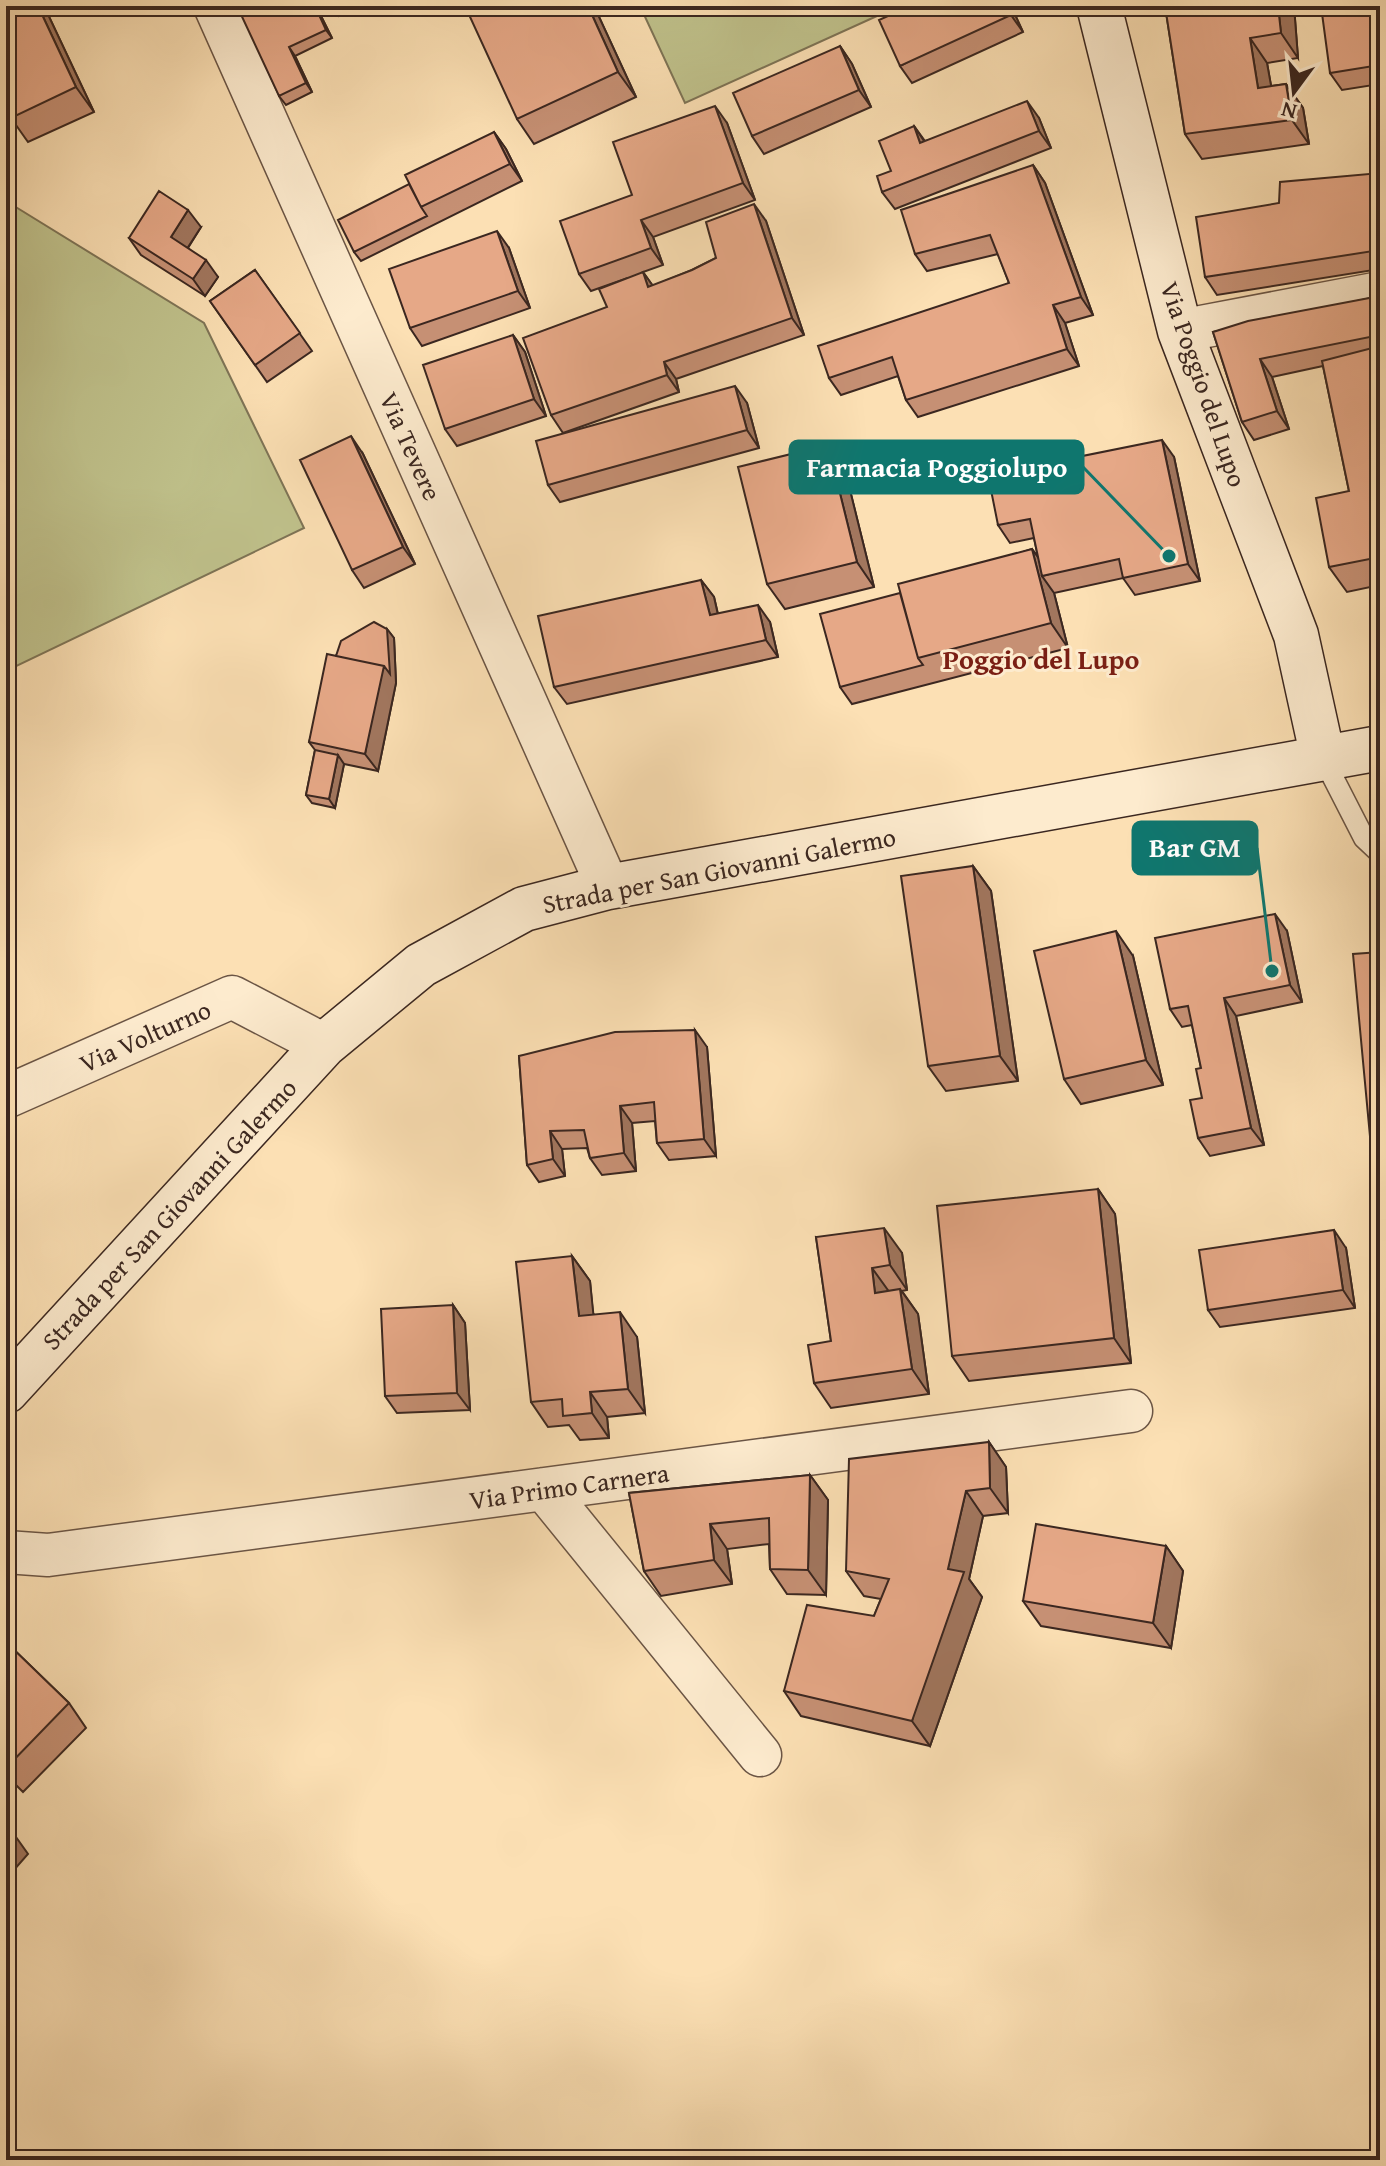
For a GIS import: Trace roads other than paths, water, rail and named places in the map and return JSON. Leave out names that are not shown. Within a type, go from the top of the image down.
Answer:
[{"type":"main road","name":"Via Poggio del Lupo","points":[[1099,6],[1180,331],[1296,635],[1323,758]]},
{"type":"main road","name":"Strada per San Giovanni Galermo","points":[[6,1391],[324,1045],[421,965],[524,909],[608,887],[1380,748]]},
{"type":"street","name":"Via Tevere","points":[[215,6],[608,887]]},
{"type":"street","points":[[1180,331],[1380,293]]},
{"type":"street","name":"Via Volturno","points":[[6,1097],[232,997],[324,1045]]},
{"type":"street","name":"Via Primo Carnera","points":[[6,1552],[48,1555],[1131,1411]]},
{"type":"street","points":[[544,1489],[760,1755]]},
{"type":"lane","points":[[1323,758],[1364,838],[1380,853]]},
{"type":"place","name":"Farmacia Poggiolupo","points":[[1169,556]]},
{"type":"place","name":"Bar GM","points":[[1272,971]]},
{"type":"district","name":"Poggio del Lupo","points":[[1041,658]]}]
